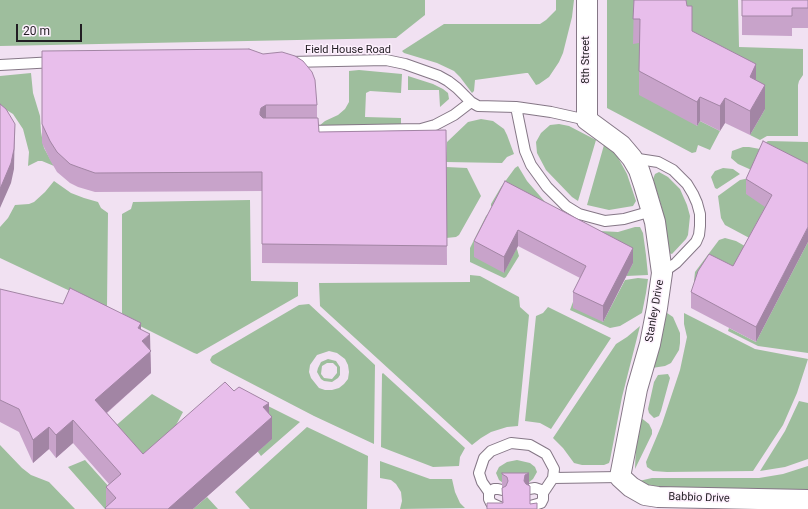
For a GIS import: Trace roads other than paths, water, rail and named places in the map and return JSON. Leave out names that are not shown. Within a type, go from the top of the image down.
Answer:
[{"type":"street","name":"8th Street","points":[[586,120],[587,0]]},
{"type":"street","name":"Stanley Drive","points":[[586,120],[621,145],[632,158],[639,170],[655,222],[662,273],[657,308],[637,389],[620,477]]},
{"type":"street","name":"Babbio Drive","points":[[620,477],[631,488],[645,495],[658,497],[808,500]]},
{"type":"lane","name":"Field House Road","points":[[276,62],[386,60],[405,64],[439,76],[457,88],[471,102]]},
{"type":"lane","points":[[0,64],[68,62]]},
{"type":"lane","points":[[297,131],[421,129],[454,115],[471,102],[478,106],[516,107],[551,112],[586,120]]},
{"type":"lane","points":[[516,107],[525,151],[531,165],[547,187],[566,206],[579,214],[605,221],[624,219],[652,212]]},
{"type":"lane","points":[[632,158],[658,162],[673,170],[687,184],[694,194],[700,214],[699,235],[696,242],[676,263],[662,273]]},
{"type":"lane","points":[[502,508],[492,503],[488,498],[488,492],[479,473],[484,458],[491,451],[510,443],[530,445],[546,454],[554,469],[553,478],[543,493],[543,499],[540,503],[530,506]]},
{"type":"lane","points":[[553,478],[620,477]]},
{"type":"lane","points":[[488,492],[498,488],[511,492],[535,488],[541,490],[543,493]]}]
